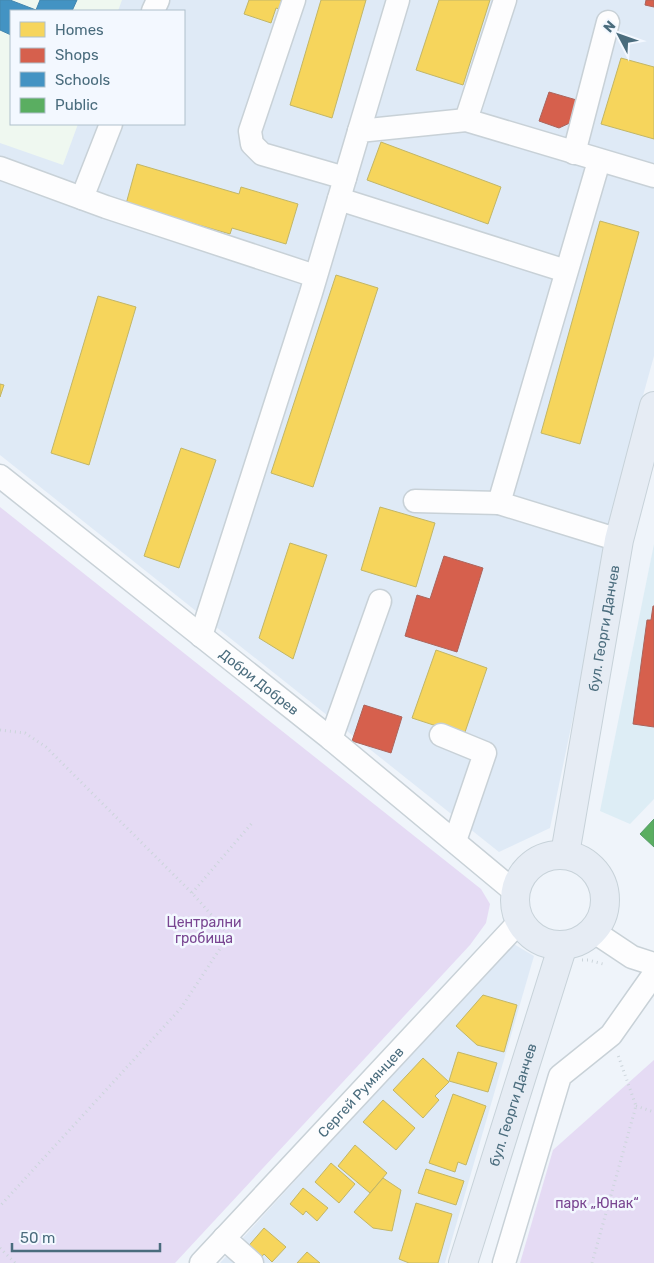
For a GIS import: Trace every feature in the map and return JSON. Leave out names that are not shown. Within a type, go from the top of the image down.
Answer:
[{"type":"main road","name":"бул. Георги Данчев","points":[[565,854],[619,540],[654,406]]},
{"type":"main road","points":[[565,854],[585,862],[596,871],[603,884],[606,898],[604,912],[593,931],[576,942],[563,945],[541,941],[529,933],[520,920],[515,907],[515,892],[523,873],[533,864],[545,857],[565,854]]},
{"type":"main road","name":"бул. Георги Данчев","points":[[463,1263],[563,945]]},
{"type":"street","points":[[294,0],[250,131],[252,144],[262,154],[342,189],[566,271]]},
{"type":"street","points":[[201,636],[342,189],[398,0]]},
{"type":"street","points":[[466,120],[505,0]]},
{"type":"street","points":[[574,153],[608,22]]},
{"type":"street","points":[[359,131],[466,120],[654,176]]},
{"type":"street","points":[[82,198],[111,125]]},
{"type":"street","points":[[499,503],[599,160]]},
{"type":"street","points":[[0,168],[82,198],[315,276]]},
{"type":"street","name":"Добри Добрев","points":[[0,476],[331,739],[515,892]]},
{"type":"street","points":[[415,501],[499,503],[619,540]]},
{"type":"street","points":[[331,739],[380,601]]},
{"type":"street","points":[[441,735],[485,752],[455,841]]},
{"type":"street","name":"Сергей Румянцев","points":[[201,1263],[520,920]]},
{"type":"street","points":[[593,931],[632,956],[654,964]]},
{"type":"street","points":[[504,1263],[560,1076],[611,1035],[654,974]]},
{"type":"street","points":[[224,1238],[252,1263]]},
{"type":"path","points":[[0,730],[25,733],[46,748],[192,893],[229,935],[181,1008],[0,1206]]},
{"type":"path","points":[[192,893],[252,824]]},
{"type":"path","points":[[592,1263],[636,1106],[611,1035]]},
{"type":"path","points":[[636,1106],[654,1112]]},
{"type":"path","points":[[0,1248],[15,1263]]},
{"type":"shaded area","points":[[0,0],[654,0],[654,356],[631,439],[550,828],[499,852],[0,455]]},
{"type":"shaded area","points":[[0,0],[122,0],[118,10],[10,10],[10,125],[78,125],[63,165],[0,143]]},
{"type":"shaded area","points":[[654,544],[654,799],[630,824],[600,811]]},
{"type":"shaded area","points":[[512,943],[534,956],[445,1263],[220,1263]]},
{"type":"green space","name":"Централни гробища","points":[[0,507],[481,889],[490,904],[486,923],[470,945],[175,1263],[0,1263]]},
{"type":"green space","name":"парк „Юнак“","points":[[654,1060],[654,1263],[520,1263],[553,1150]]},
{"type":"building: Homes","points":[[249,0],[285,0],[282,10],[276,8],[271,23],[244,14]]},
{"type":"building: Homes","points":[[321,0],[366,0],[332,118],[290,105]]},
{"type":"building: Homes","points":[[439,0],[490,0],[463,85],[416,70]]},
{"type":"building: Homes","points":[[621,58],[654,67],[654,139],[601,124]]},
{"type":"building: Homes","points":[[381,142],[501,187],[488,224],[367,180]]},
{"type":"building: Homes","points":[[137,164],[239,194],[241,187],[298,204],[286,244],[232,228],[230,234],[126,204]]},
{"type":"building: Homes","points":[[600,221],[639,232],[580,444],[541,433]]},
{"type":"building: Homes","points":[[336,275],[378,288],[313,487],[271,473]]},
{"type":"building: Homes","points":[[98,296],[136,307],[89,465],[51,453]]},
{"type":"building: Homes","points":[[0,384],[4,385],[0,397]]},
{"type":"building: Homes","points":[[181,448],[216,460],[179,568],[144,556]]},
{"type":"building: Homes","points":[[380,507],[435,523],[416,587],[361,570]]},
{"type":"building: Homes","points":[[290,543],[327,555],[293,659],[259,638]]},
{"type":"building: Homes","points":[[436,650],[487,668],[464,735],[412,718]]},
{"type":"building: Homes","points":[[483,995],[517,1005],[504,1052],[477,1045],[456,1026]]},
{"type":"building: Homes","points":[[458,1052],[497,1063],[488,1092],[449,1081]]},
{"type":"building: Homes","points":[[423,1058],[449,1082],[435,1096],[439,1100],[423,1118],[393,1090]]},
{"type":"building: Homes","points":[[453,1094],[486,1106],[466,1165],[458,1162],[455,1172],[429,1163]]},
{"type":"building: Homes","points":[[383,1100],[415,1128],[396,1150],[363,1122]]},
{"type":"building: Homes","points":[[355,1145],[387,1173],[370,1193],[338,1166]]},
{"type":"building: Homes","points":[[331,1163],[355,1184],[339,1203],[315,1182]]},
{"type":"building: Homes","points":[[426,1169],[464,1181],[456,1205],[418,1193]]},
{"type":"building: Homes","points":[[383,1178],[401,1190],[392,1231],[373,1228],[354,1212]]},
{"type":"building: Homes","points":[[303,1188],[328,1208],[317,1221],[306,1211],[303,1215],[290,1204]]},
{"type":"building: Homes","points":[[416,1203],[452,1214],[438,1263],[409,1263],[399,1259]]},
{"type":"building: Homes","points":[[264,1228],[286,1247],[272,1262],[264,1254],[258,1261],[245,1250]]},
{"type":"building: Homes","points":[[307,1252],[320,1263],[297,1263]]},
{"type":"building: Shops","points":[[646,0],[654,0],[654,7],[645,5]]},
{"type":"building: Shops","points":[[549,92],[580,101],[574,121],[559,128],[539,121]]},
{"type":"building: Shops","points":[[444,556],[483,568],[457,652],[405,636],[417,595],[430,599]]},
{"type":"building: Shops","points":[[653,606],[654,727],[633,724],[647,620],[651,620]]},
{"type":"building: Shops","points":[[364,705],[402,717],[391,753],[352,741]]},
{"type":"building: Schools","points":[[0,0],[10,0],[36,10],[10,10],[10,35],[0,30]]},
{"type":"building: Schools","points":[[40,0],[77,0],[72,10],[36,10]]},
{"type":"building: Public","points":[[654,819],[654,847],[640,834]]}]
